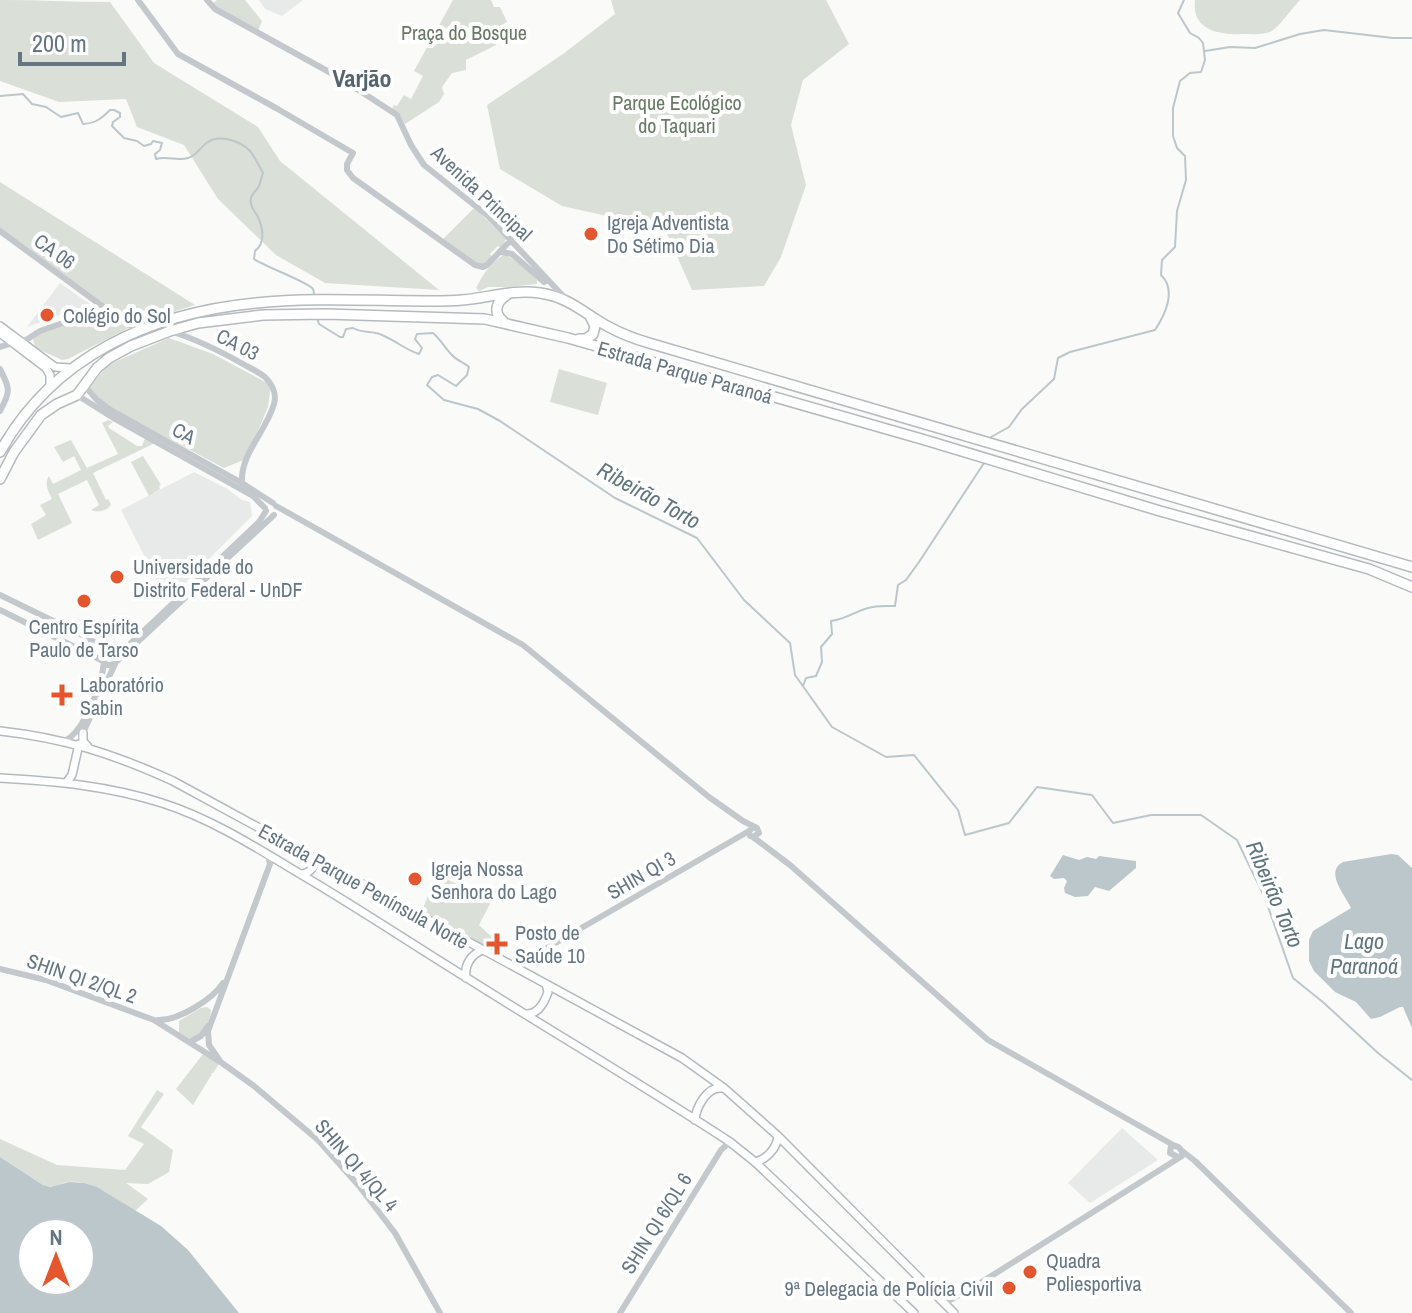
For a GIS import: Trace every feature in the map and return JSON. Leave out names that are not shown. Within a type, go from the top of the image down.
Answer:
[{"type":"main road","name":"Estrada Parque Paranoá","points":[[0,452],[22,417],[70,368],[120,339],[187,315],[256,303],[461,301],[528,291],[568,300],[611,328],[632,337],[1412,567]]},
{"type":"main road","points":[[505,323],[499,318],[496,307],[500,299],[510,294]]},
{"type":"main road","points":[[568,338],[586,339],[593,334],[594,323],[586,312]]},
{"type":"main road","name":"Estrada Parque Paranoá","points":[[0,479],[14,452],[41,415],[77,395],[109,358],[170,331],[198,323],[241,317],[306,314],[485,319],[568,338],[992,460],[1369,569],[1412,587]]},
{"type":"main road","points":[[0,326],[7,341],[46,368],[50,375],[46,402],[57,404]]},
{"type":"main road","points":[[7,341],[34,351],[58,368],[70,368]]},
{"type":"main road","points":[[79,362],[90,362],[94,373]]},
{"type":"main road","points":[[761,395],[761,383],[769,379]]},
{"type":"main road","points":[[900,434],[910,430],[907,420]]},
{"type":"main road","points":[[1103,493],[1099,485],[1108,477]]},
{"type":"main road","points":[[1229,529],[1240,525],[1239,516]]},
{"type":"main road","name":"Estrada Parque Península Norte","points":[[1,732],[79,744],[173,781],[682,1058],[724,1088],[778,1136],[949,1308]]},
{"type":"main road","points":[[83,733],[83,741],[90,748]]},
{"type":"main road","points":[[66,783],[72,775],[79,744]]},
{"type":"main road","name":"Estrada Parque Península Norte","points":[[0,778],[66,783],[163,803],[207,821],[268,854],[274,862],[301,874],[727,1140],[755,1162],[914,1313]]},
{"type":"main road","points":[[240,838],[240,827],[250,823]]},
{"type":"main road","points":[[301,874],[312,869],[312,856]]},
{"type":"main road","points":[[466,978],[468,962],[483,950]]},
{"type":"main road","points":[[528,1014],[536,1012],[544,1001],[548,992],[546,984]]},
{"type":"main road","points":[[695,1120],[710,1091],[724,1088]]},
{"type":"main road","points":[[755,1162],[766,1156],[777,1143],[778,1136]]},
{"type":"main road","points":[[900,1300],[900,1294],[912,1281],[920,1280]]},
{"type":"street","points":[[138,0],[174,50],[353,153],[347,164],[353,178],[475,265],[487,265],[511,240]]},
{"type":"street","name":"Avenida Principal","points":[[207,0],[215,9],[340,78],[397,115],[424,165],[475,205],[511,240],[544,279],[568,300]]},
{"type":"street","name":"CA 06","points":[[0,231],[96,305],[143,330]]},
{"type":"street","points":[[501,252],[512,254],[544,279],[537,289],[528,291]]},
{"type":"street","points":[[7,341],[31,337],[87,314],[96,305]]},
{"type":"street","points":[[120,339],[124,334],[124,322]]},
{"type":"street","name":"CA 03","points":[[198,323],[198,340]]},
{"type":"street","name":"CA 03","points":[[170,331],[198,340],[260,373],[274,390],[272,409],[245,461],[242,483]]},
{"type":"street","points":[[31,337],[34,351]]},
{"type":"street","points":[[0,369],[9,389],[0,411]]},
{"type":"street","name":"CA","points":[[85,386],[109,409],[242,483],[274,509],[296,518],[523,645],[696,787],[743,821],[752,833]]},
{"type":"street","name":"CA","points":[[77,395],[253,496],[265,510]]},
{"type":"street","points":[[224,473],[233,472],[245,461]]},
{"type":"street","points":[[11,601],[1,611],[104,662],[110,665],[123,657],[274,509],[268,504],[259,522],[129,645],[102,656],[104,662],[102,680],[96,694],[78,731],[65,741]]},
{"type":"street","points":[[0,595],[117,655],[79,744]]},
{"type":"street","points":[[752,833],[988,1040],[1158,1137],[1201,1168],[1351,1313]]},
{"type":"street","name":"SHIN QI 3","points":[[518,969],[525,962],[732,841],[752,833]]},
{"type":"street","points":[[175,1033],[173,1022],[179,1015],[219,990],[227,977],[274,862]]},
{"type":"street","name":"SHIN QI 2/QL 2","points":[[0,969],[46,980],[154,1020],[175,1033]]},
{"type":"street","points":[[190,1042],[204,1033],[210,1024],[227,977]]},
{"type":"street","points":[[202,1003],[209,1005],[214,1014]]},
{"type":"street","name":"SHIN QI 2/QL 2","points":[[154,1020],[165,1021],[179,1015]]},
{"type":"street","points":[[210,1024],[209,1045],[222,1063]]},
{"type":"street","name":"SHIN QI 4/QL 4","points":[[175,1033],[254,1086],[309,1132],[354,1180],[395,1233],[440,1313]]},
{"type":"street","name":"SHIN QI 6/QL 6","points":[[620,1313],[727,1140]]},
{"type":"street","points":[[949,1308],[954,1299],[1162,1167],[1175,1152]]},
{"type":"shaded area","points":[[259,0],[303,0],[282,16],[265,9]]},
{"type":"shaded area","name":"Colégio do Sol","points":[[60,283],[90,304],[27,327]]},
{"type":"shaded area","points":[[194,472],[250,502],[252,516],[167,601],[121,510]]},
{"type":"shaded area","points":[[1122,1128],[1158,1160],[1090,1203],[1068,1183]]},
{"type":"green space","points":[[0,0],[110,2],[154,63],[258,127],[280,161],[439,290],[325,283],[276,255],[218,199],[184,145],[137,127],[126,99],[59,102],[0,81]]},
{"type":"green space","points":[[217,0],[245,0],[262,21],[258,31],[217,8],[213,3]]},
{"type":"green space","name":"Praça do Bosque","points":[[453,0],[491,0],[494,7],[500,7],[507,22],[490,31],[496,45],[466,60],[466,70],[452,73],[442,87],[444,94],[439,102],[405,124],[392,109],[404,95],[411,99],[423,76],[414,71]]},
{"type":"green space","name":"Parque Ecológico do Taquari","points":[[611,0],[826,0],[849,44],[803,80],[791,125],[806,185],[781,257],[764,286],[692,290],[665,229],[562,206],[500,169],[487,105],[563,54],[615,14]]},
{"type":"green space","points":[[1195,0],[1300,0],[1273,30],[1254,34],[1209,29],[1198,19]]},
{"type":"green space","points":[[0,182],[195,305],[138,323],[68,359],[62,360],[36,348],[33,340],[37,334],[106,306],[0,228]]},
{"type":"green space","points":[[473,209],[506,239],[501,248],[498,246],[490,254],[492,257],[485,264],[477,264],[443,239]]},
{"type":"green space","points":[[504,255],[522,266],[537,280],[537,284],[488,287],[479,291],[476,288],[484,274]]},
{"type":"green space","points":[[169,338],[213,354],[271,385],[268,407],[246,459],[224,468],[105,405],[90,387],[108,365]]},
{"type":"green space","points":[[559,369],[607,383],[598,415],[550,402]]},
{"type":"green space","points":[[108,420],[113,422],[109,428],[137,446],[142,446],[145,438],[153,444],[93,473],[111,504],[105,510],[91,510],[99,505],[87,480],[58,494],[72,523],[38,540],[31,524],[46,515],[40,505],[52,499],[47,485],[49,476],[53,484],[81,470],[74,456],[63,462],[54,447],[71,440],[87,468],[118,454],[102,423]]},
{"type":"green space","points":[[143,456],[161,485],[149,496],[131,462]]},
{"type":"green space","points":[[437,874],[491,902],[479,925],[496,941],[493,951],[421,913]]},
{"type":"green space","points":[[207,1007],[211,1010],[210,1015],[202,1031],[190,1039],[179,1033],[179,1021]]},
{"type":"green space","points":[[203,1054],[219,1064],[193,1105],[176,1089]]},
{"type":"green space","points":[[157,1090],[164,1094],[141,1127],[173,1150],[169,1172],[148,1184],[126,1183],[148,1199],[135,1211],[104,1191],[86,1184],[43,1185],[0,1157],[0,1139],[57,1165],[125,1170],[144,1144],[128,1136]]},
{"type":"water","points":[[1063,855],[1079,860],[1099,856],[1136,861],[1136,868],[1109,891],[1095,887],[1088,896],[1075,897],[1065,893],[1067,881],[1064,878],[1054,879],[1050,876]]},
{"type":"water","name":"Lago Paranoá","points":[[1398,855],[1412,868],[1412,1028],[1403,1007],[1371,1019],[1356,1002],[1335,992],[1314,971],[1309,961],[1309,940],[1313,931],[1351,908],[1336,878],[1338,866],[1343,862]]},
{"type":"water","points":[[0,1157],[43,1185],[50,1187],[70,1182],[97,1187],[161,1226],[188,1250],[239,1313],[0,1313]]},
{"type":"waterway","points":[[991,437],[1009,427],[1022,409],[1054,379],[1058,358],[1070,352],[1155,330],[1162,317],[1169,295],[1166,281],[1161,275],[1162,260],[1175,247],[1177,211],[1186,180],[1185,156],[1177,148],[1173,136],[1173,108],[1180,81],[1190,73],[1201,72],[1205,60],[1203,43],[1190,33],[1178,13],[1184,0]]},
{"type":"waterway","points":[[1205,51],[1230,47],[1255,48],[1324,30],[1412,38]]},
{"type":"waterway","name":"Ribeirão Torto","points":[[0,96],[23,94],[32,104],[46,107],[61,117],[78,113],[83,124],[95,122],[114,110],[120,113],[120,117],[112,126],[124,138],[144,146],[153,141],[162,143],[155,154],[156,159],[188,158],[208,142],[218,139],[246,147],[263,173],[251,198],[251,206],[262,230],[261,244],[255,251],[254,259],[310,286],[314,295]]},
{"type":"waterway","name":"Ribeirão Torto","points":[[317,318],[319,324],[340,337],[346,329],[353,328],[377,333],[419,354],[422,348],[415,339],[417,334],[433,333],[454,357],[469,367],[467,375],[456,386],[438,375],[432,377],[427,385],[444,400],[478,409],[615,498],[697,538],[744,600],[790,643],[795,675],[832,727],[886,757],[914,755],[958,810],[965,835],[1009,823],[1037,787],[1092,795],[1113,823],[1151,815],[1201,815],[1237,840],[1265,898],[1293,978],[1412,1080]]},
{"type":"waterway","points":[[803,686],[806,678],[816,676],[822,662],[821,647],[832,634],[831,621],[871,607],[895,606],[898,585],[906,580],[919,562],[984,463]]},
{"type":"place","name":"Igreja Adventista Do Sétimo Dia","points":[[591,234]]},
{"type":"place","name":"Colégio do Sol","points":[[47,315]]},
{"type":"place","name":"Universidade do Distrito Federal - UnDF","points":[[117,577]]},
{"type":"place","name":"Centro Espírita Paulo de Tarso","points":[[84,601]]},
{"type":"place","name":"Laboratório Sabin","points":[[62,695]]},
{"type":"place","name":"Igreja Nossa Senhora do Lago","points":[[415,879]]},
{"type":"place","name":"Posto de Saúde 10","points":[[497,944]]},
{"type":"place","name":"Quadra Poliesportiva","points":[[1030,1272]]},
{"type":"place","name":"9ª Delegacia de Polícia Civil","points":[[1009,1288]]},
{"type":"district","name":"Varjão","points":[[362,78]]}]
